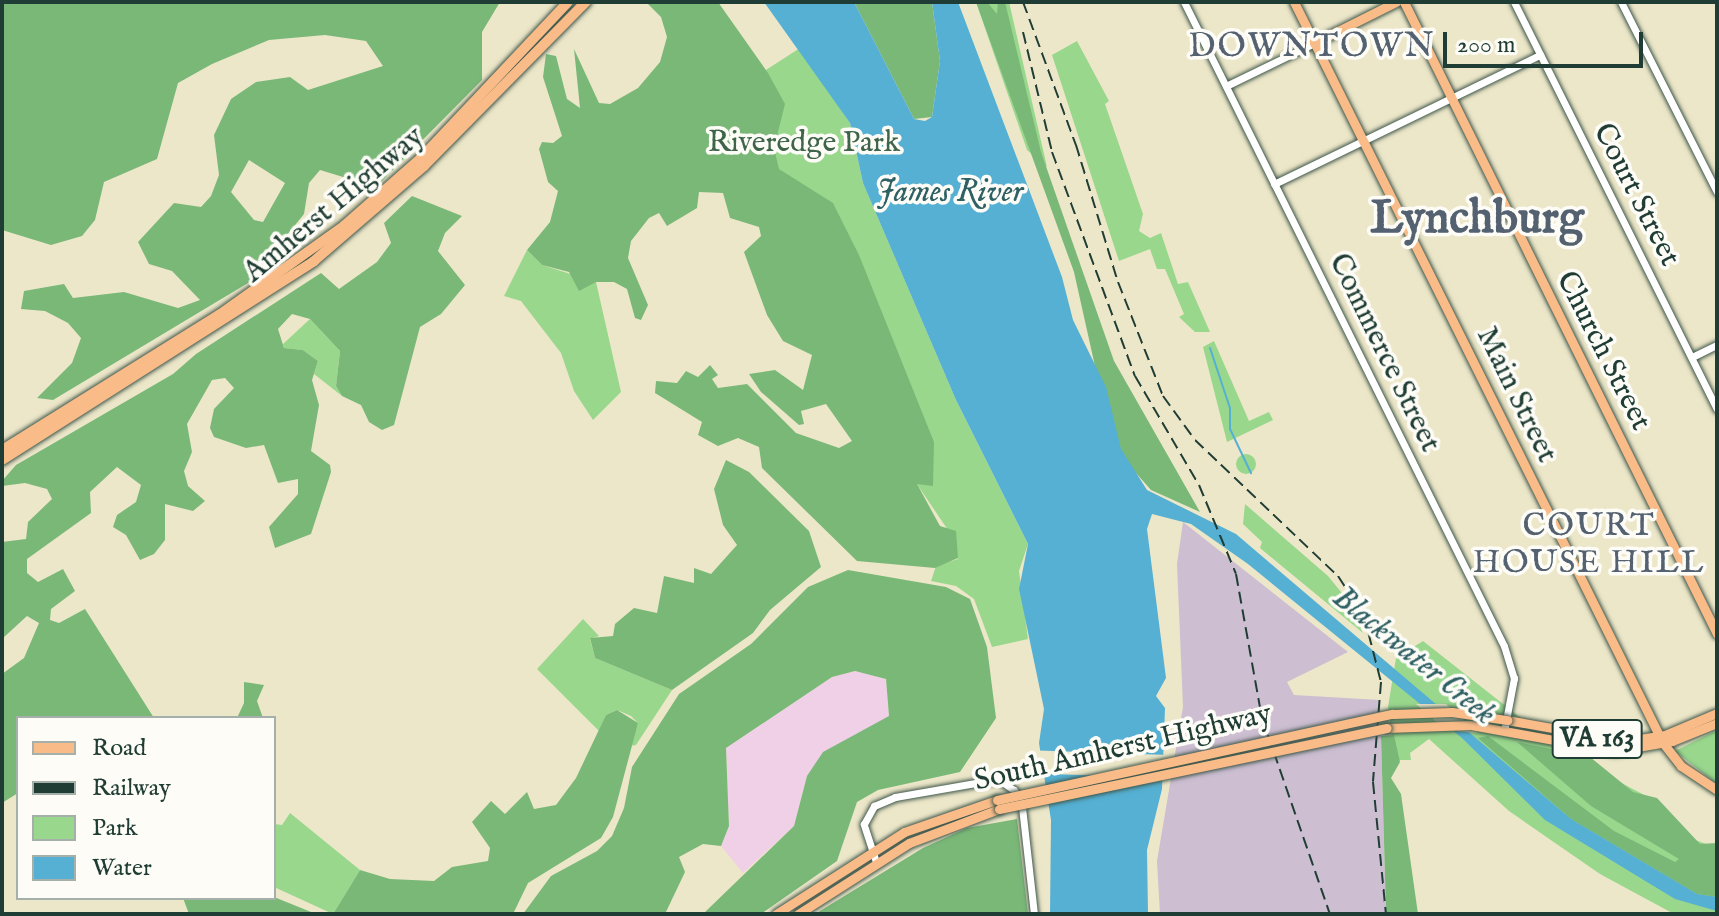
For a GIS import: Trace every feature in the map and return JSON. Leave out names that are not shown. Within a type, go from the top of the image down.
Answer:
[{"type":"highway","name":"Amherst Highway","points":[[2,450],[219,315],[345,225],[421,158],[568,2]]},
{"type":"highway","name":"Amherst Highway","points":[[2,460],[314,261],[424,166],[586,2]]},
{"type":"main road","name":"Main Street","points":[[1294,2],[1661,740],[1681,766],[1717,790]]},
{"type":"main road","points":[[1314,43],[1396,2]]},
{"type":"main road","name":"Church Street","points":[[1404,2],[1717,634]]},
{"type":"main road","name":"South Amherst Highway","points":[[798,914],[876,862],[941,828],[998,805],[1393,714],[1452,712],[1507,720]]},
{"type":"main road","name":"VA 163","points":[[1507,720],[1616,741],[1661,740],[1717,713]]},
{"type":"main road","points":[[1661,740],[1717,723]]},
{"type":"main road","name":"South Amherst Highway","points":[[776,914],[872,850],[941,816],[1402,726],[1459,724],[1614,751],[1661,740]]},
{"type":"street","name":"Commerce Street","points":[[1184,2],[1504,646],[1514,678],[1504,731]]},
{"type":"street","name":"Court Street","points":[[1514,2],[1717,409]]},
{"type":"street","points":[[1621,2],[1717,192]]},
{"type":"street","points":[[1226,86],[1314,43]]},
{"type":"street","points":[[1274,184],[1540,55]]},
{"type":"street","points":[[1692,357],[1717,345]]},
{"type":"street","points":[[876,862],[865,819],[880,803],[998,779],[1010,785],[1022,807],[1034,914]]},
{"type":"shaded area","points":[[1183,522],[1348,652],[1287,682],[1294,695],[1380,700],[1386,914],[1160,914],[1157,861],[1183,707],[1177,564]]},
{"type":"shaded area","points":[[855,671],[886,679],[889,716],[807,776],[794,826],[743,873],[721,846],[729,826],[726,748],[832,677]]},
{"type":"green space","points":[[2,2],[500,2],[482,32],[482,80],[376,187],[320,170],[309,183],[304,214],[248,283],[53,400],[37,398],[72,363],[81,338],[68,323],[45,311],[21,309],[24,291],[64,284],[73,298],[124,292],[178,308],[200,300],[172,271],[149,264],[138,242],[174,203],[201,207],[211,196],[219,175],[214,135],[231,99],[256,82],[290,77],[308,90],[383,66],[366,41],[325,35],[269,40],[212,64],[178,83],[157,159],[104,182],[95,220],[82,236],[51,245],[2,230]],"holes":[[[249,160],[285,183],[263,222],[254,220],[231,192]]]},
{"type":"green space","points":[[646,2],[718,2],[768,73],[785,104],[774,148],[779,169],[833,203],[859,255],[934,442],[933,486],[917,484],[940,526],[956,531],[958,558],[935,568],[857,561],[762,468],[759,447],[738,438],[718,446],[698,435],[702,422],[655,393],[656,381],[677,383],[686,371],[698,377],[710,365],[718,375],[712,379],[718,388],[747,384],[796,433],[839,448],[852,441],[826,404],[801,411],[804,424],[799,425],[761,392],[749,374],[775,370],[803,390],[812,355],[783,341],[767,315],[744,252],[761,236],[759,227],[730,218],[723,193],[699,192],[697,208],[667,226],[659,213],[649,218],[631,241],[628,258],[648,305],[641,320],[635,318],[627,289],[614,282],[596,282],[579,291],[569,272],[542,265],[527,250],[550,222],[558,191],[548,182],[539,149],[542,142],[553,143],[562,136],[543,77],[546,54],[556,56],[567,99],[580,108],[574,49],[599,103],[610,104],[638,88],[660,62],[667,37],[661,17]]},
{"type":"green space","points":[[854,2],[932,2],[940,61],[932,117],[914,119]]},
{"type":"green space","points":[[976,2],[1009,2],[1047,167],[1027,150]]},
{"type":"green space","points":[[976,2],[987,2],[997,14],[998,2],[1005,2],[1041,152],[1114,361],[1200,512],[1151,490],[1113,447],[1074,272]]},
{"type":"green space","points":[[1077,41],[1109,101],[1105,104],[1143,214],[1139,231],[1150,238],[1161,233],[1178,284],[1188,282],[1210,332],[1195,332],[1179,317],[1184,314],[1165,269],[1157,269],[1150,249],[1119,261],[1052,55]]},
{"type":"green space","name":"Riveredge Park","points":[[800,48],[850,123],[863,183],[956,400],[1028,544],[1019,571],[1028,639],[992,647],[974,599],[956,586],[931,581],[936,566],[958,559],[954,539],[902,462],[727,95]]},
{"type":"green space","points":[[412,196],[462,216],[445,233],[438,251],[465,285],[441,314],[420,327],[394,425],[382,430],[369,422],[361,405],[342,396],[336,386],[340,351],[310,319],[292,314],[278,329],[284,348],[303,350],[318,361],[312,380],[319,405],[311,451],[330,465],[331,472],[311,534],[275,548],[269,527],[298,494],[298,479],[278,483],[264,445],[246,448],[214,437],[210,428],[214,409],[234,388],[225,378],[212,380],[187,424],[192,452],[184,471],[188,486],[205,501],[193,511],[165,504],[165,540],[154,554],[140,560],[126,535],[113,527],[117,515],[136,502],[141,485],[117,467],[90,492],[91,513],[27,559],[27,573],[38,582],[63,569],[75,591],[51,609],[50,620],[59,623],[85,609],[153,716],[16,716],[16,794],[2,803],[2,674],[24,658],[39,623],[27,616],[3,638],[2,542],[26,539],[28,522],[52,499],[47,489],[25,483],[2,486],[2,481],[16,465],[173,374],[196,354],[321,273],[339,289],[377,262],[391,243],[384,223]]},
{"type":"green space","points":[[527,250],[542,265],[596,282],[621,392],[593,420],[574,391],[561,353],[521,301],[504,296]]},
{"type":"green space","points":[[310,319],[340,351],[336,386],[342,396],[314,374],[318,361],[303,350],[284,348],[283,344]]},
{"type":"green space","points":[[1214,341],[1249,421],[1269,412],[1273,420],[1227,442],[1203,347]]},
{"type":"green space","points":[[1246,454],[1253,457],[1256,464],[1253,471],[1246,474],[1239,471],[1236,464],[1239,457]]},
{"type":"green space","points":[[726,460],[749,472],[809,531],[821,567],[770,610],[753,633],[672,690],[595,658],[590,638],[613,636],[615,624],[634,608],[657,613],[664,576],[694,583],[694,568],[711,574],[737,545],[723,525],[714,489]]},
{"type":"green space","points":[[1245,504],[1328,576],[1346,598],[1363,633],[1260,548],[1262,542],[1243,524]]},
{"type":"green space","points":[[848,570],[946,587],[970,599],[987,647],[996,718],[960,772],[878,790],[857,802],[837,861],[761,914],[703,914],[794,826],[807,776],[823,752],[889,716],[886,679],[855,671],[832,677],[726,748],[729,826],[721,846],[703,844],[679,857],[685,872],[665,914],[523,914],[551,876],[597,851],[612,836],[624,808],[632,767],[679,694],[751,644],[808,587]]},
{"type":"green space","points":[[583,619],[599,636],[590,639],[595,658],[672,690],[636,745],[630,746],[638,723],[631,716],[617,710],[606,715],[599,731],[537,669]]},
{"type":"green space","points":[[1423,641],[1568,755],[1650,798],[1671,831],[1717,848],[1717,914],[1674,914],[1600,874],[1509,811],[1429,739],[1410,753],[1411,760],[1395,760],[1388,707],[1396,658]]},
{"type":"green space","points":[[244,682],[264,685],[257,701],[262,716],[238,716],[244,703]]},
{"type":"green space","points":[[617,710],[638,723],[613,817],[601,838],[528,883],[513,914],[333,914],[360,870],[390,879],[434,881],[452,867],[488,861],[490,848],[472,822],[491,801],[505,814],[527,792],[534,809],[556,805],[576,778],[606,715]]},
{"type":"green space","points":[[1717,730],[1717,784],[1675,751]]},
{"type":"green space","points":[[1394,735],[1400,762],[1391,778],[1401,794],[1418,914],[1386,912],[1381,736]]},
{"type":"green space","points":[[1488,736],[1614,831],[1675,862],[1679,859],[1591,806],[1517,742],[1590,757],[1633,792],[1657,798],[1700,844],[1717,843],[1717,897],[1697,894],[1571,819],[1478,738]]},
{"type":"green space","points":[[290,813],[360,870],[333,914],[276,888],[276,824],[282,825]]},
{"type":"green space","points":[[1017,819],[1028,914],[815,914],[923,848],[967,828]]},
{"type":"green space","points":[[276,898],[316,914],[189,914],[184,900]]},
{"type":"water","name":"James River","points":[[764,2],[854,2],[914,119],[925,121],[932,117],[940,61],[932,2],[958,2],[1062,277],[1073,320],[1106,387],[1121,449],[1147,490],[1236,534],[1571,819],[1697,894],[1717,897],[1717,911],[1675,899],[1545,820],[1462,738],[1248,564],[1191,524],[1152,514],[1147,529],[1166,678],[1156,696],[1165,708],[1162,789],[1147,850],[1148,914],[1050,914],[1051,820],[1039,743],[1044,709],[1019,589],[1028,544],[956,400],[863,183],[850,123]]},
{"type":"pier","points":[[1416,704],[1446,704],[1478,733],[1446,730]]},
{"type":"pier","points":[[1038,750],[1168,755],[1167,778],[1037,773]]},
{"type":"waterway","points":[[1210,348],[1230,408],[1230,429],[1251,473]]},
{"type":"railway","points":[[1023,2],[1076,145],[1118,282],[1163,396],[1195,440],[1338,576],[1364,616],[1381,682],[1373,782],[1386,914]]},
{"type":"railway","points":[[1023,32],[1052,152],[1135,376],[1199,485],[1236,574],[1262,718],[1330,914]]},
{"type":"district","name":"DOWNTOWN","points":[[1312,47]]},
{"type":"district","name":"Lynchburg","points":[[1477,220]]},
{"type":"district","name":"COURT HOUSE HILL","points":[[1589,546]]},
{"type":"water label","name":"Blackwater Creek","points":[[1413,657]]}]
